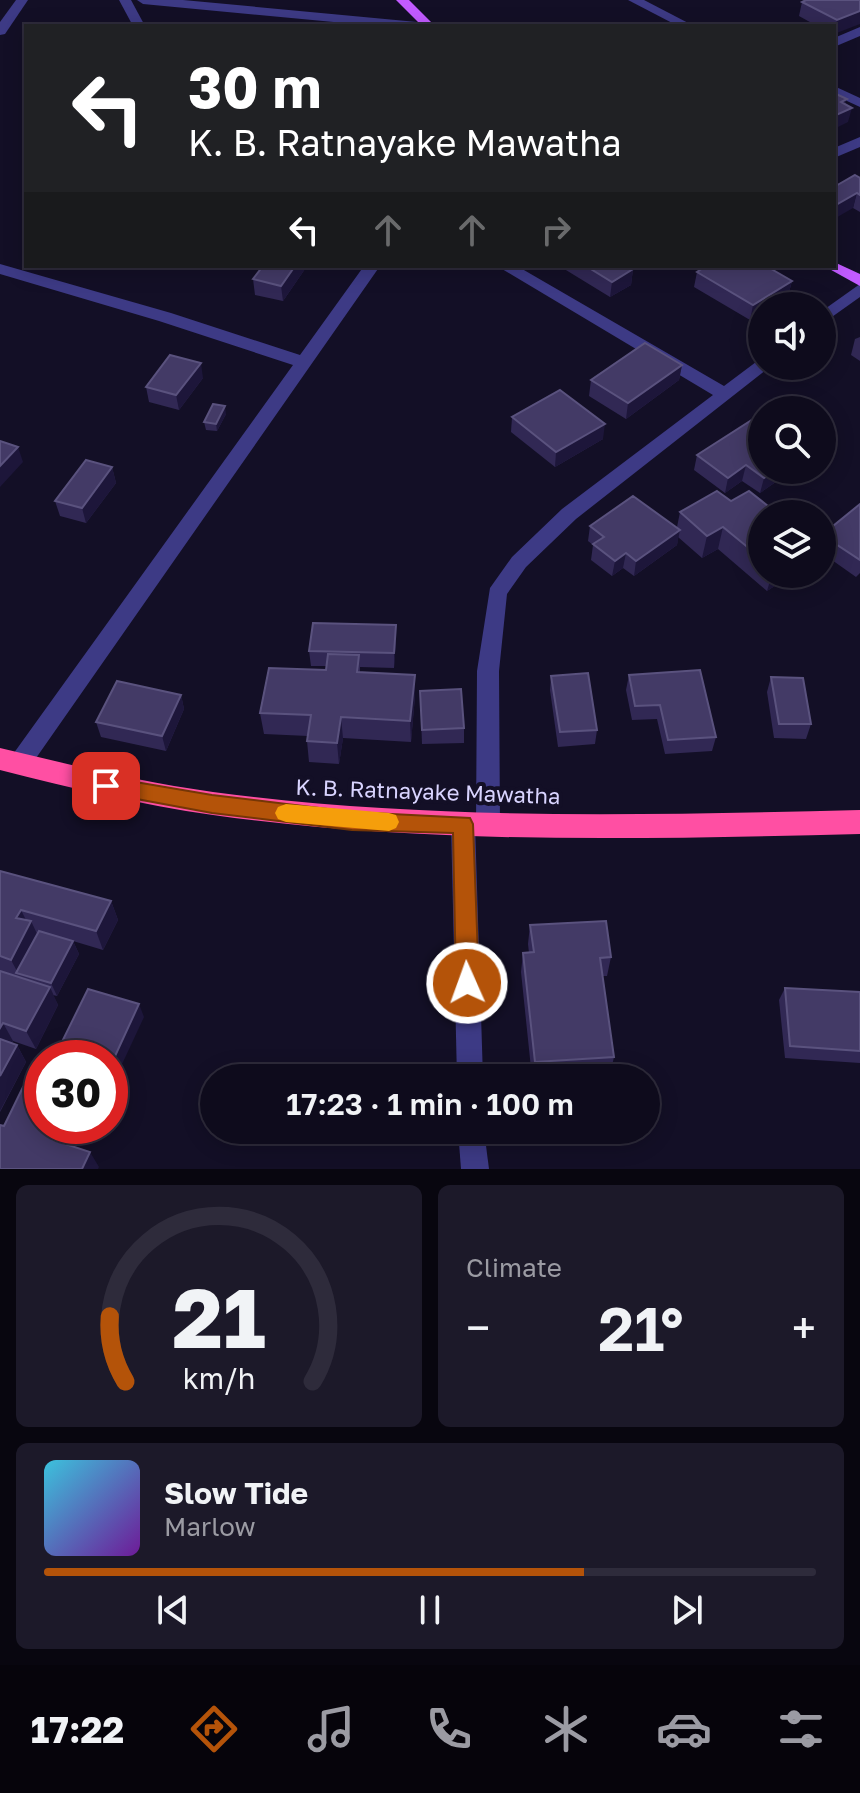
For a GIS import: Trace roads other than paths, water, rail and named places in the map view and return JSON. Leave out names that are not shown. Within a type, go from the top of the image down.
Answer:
[{"type":"highway","name":"K. B. Ratnayake Mawatha","points":[[9,762],[135,793],[352,821],[712,826],[860,822]]},
{"type":"main road","points":[[402,0],[427,24]]},
{"type":"main road","points":[[836,268],[860,281]]},
{"type":"street","points":[[0,31],[22,0]]},
{"type":"street","points":[[125,0],[138,24]]},
{"type":"street","points":[[143,0],[210,3],[399,24]]},
{"type":"street","points":[[634,0],[684,24]]},
{"type":"street","points":[[836,42],[860,31]]},
{"type":"street","points":[[836,91],[860,103]]},
{"type":"street","points":[[836,153],[860,141]]},
{"type":"street","points":[[9,762],[305,363],[371,268]]},
{"type":"street","points":[[508,268],[725,394]]},
{"type":"street","points":[[0,269],[165,317],[305,363]]},
{"type":"street","points":[[836,308],[860,289]]},
{"type":"street","points":[[470,1064],[475,825],[497,593],[519,562],[569,514],[748,377]]},
{"type":"street","points":[[472,1144],[475,1169]]}]
